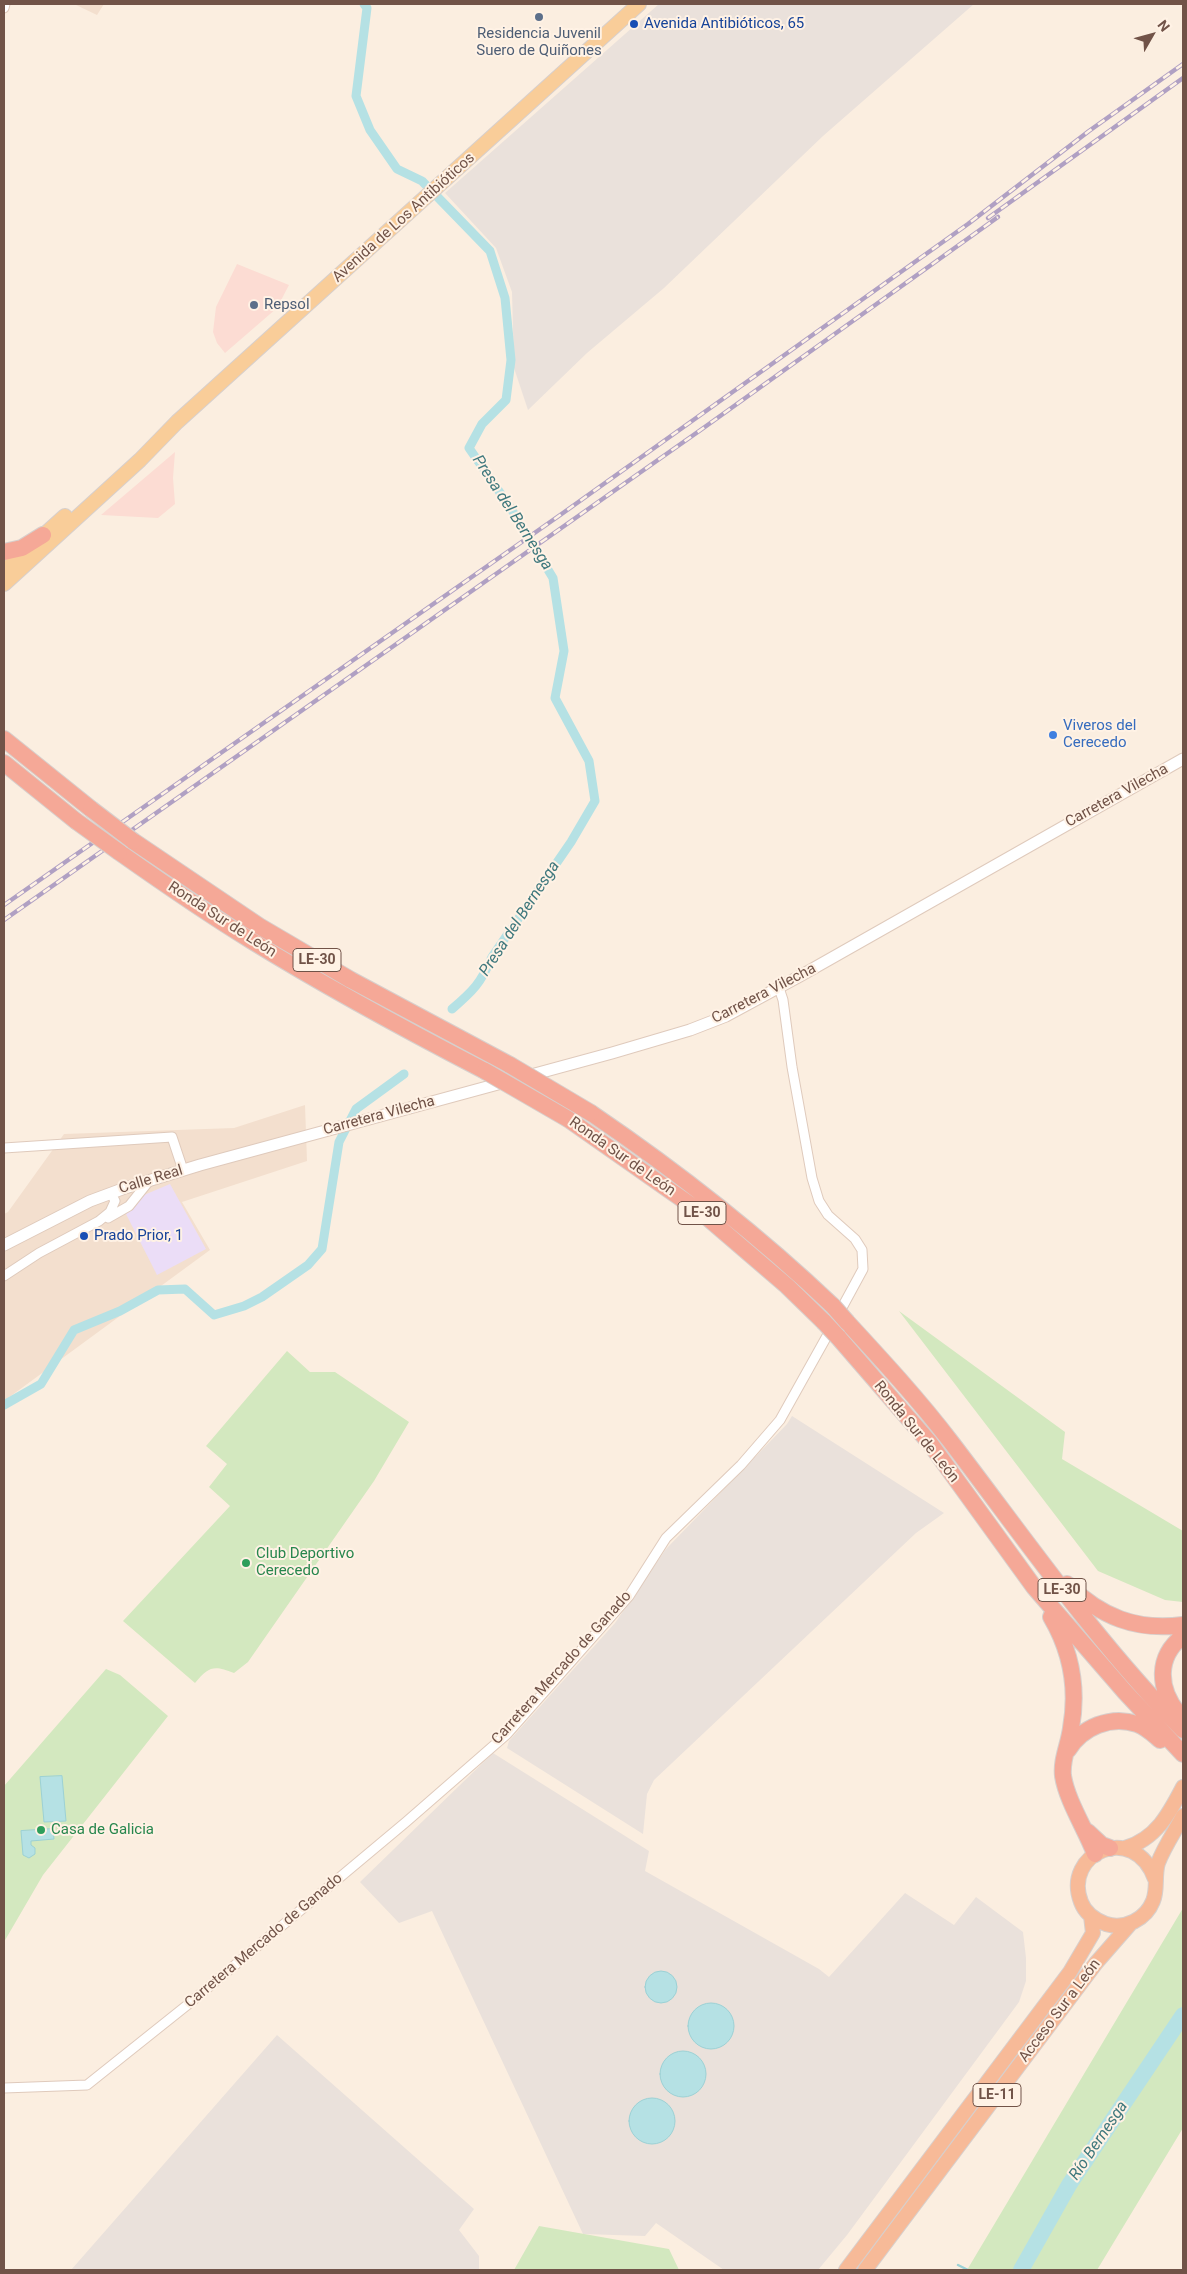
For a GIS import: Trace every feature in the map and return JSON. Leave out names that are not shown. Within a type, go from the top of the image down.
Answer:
[{"type":"highway","points":[[4,552],[22,548],[43,535]]},
{"type":"highway","name":"Ronda Sur de León","points":[[4,739],[133,841],[259,926],[351,980],[510,1065],[591,1113],[653,1155],[712,1200],[798,1273],[833,1306],[894,1374],[951,1442],[1082,1617],[1141,1686],[1183,1730]]},
{"type":"highway","name":"Ronda Sur de León","points":[[4,763],[76,821],[119,852],[251,941],[341,994],[485,1071],[568,1120],[702,1213],[787,1286],[838,1337],[929,1442],[1034,1587],[1125,1692],[1183,1754]]},
{"type":"highway","points":[[951,1442],[984,1476],[1061,1578],[1080,1597],[1097,1610],[1135,1624],[1165,1627],[1183,1625]]},
{"type":"highway","points":[[1034,1587],[1064,1642],[1075,1690],[1071,1730],[1064,1758],[1063,1775],[1071,1802],[1085,1828],[1097,1841],[1110,1850],[1136,1852],[1145,1859],[1155,1879]]},
{"type":"highway","points":[[1183,1636],[1166,1656],[1162,1679],[1169,1702],[1183,1719]]},
{"type":"highway","points":[[1064,1758],[1078,1737],[1093,1727],[1106,1722],[1120,1721],[1137,1724],[1183,1754]]},
{"type":"highway","points":[[1130,1923],[1110,1925],[1091,1916],[1082,1903],[1078,1892],[1078,1879],[1082,1869],[1110,1850],[1136,1845],[1153,1834],[1171,1810],[1183,1787]]},
{"type":"highway","points":[[1155,1879],[1158,1864],[1165,1848],[1183,1816]]},
{"type":"highway","name":"LE-11","points":[[1130,1923],[1148,1910],[1153,1901],[1155,1879]]},
{"type":"highway","name":"Acceso Sur a León","points":[[846,2270],[1070,1972],[1093,1933],[1091,1916]]},
{"type":"highway","name":"Acceso Sur a León","points":[[866,2270],[1096,1963],[1130,1923]]},
{"type":"main road","name":"Avenida de Los Antibióticos","points":[[4,572],[43,535],[168,431],[639,4]]},
{"type":"main road","name":"Avenida de Los Antibióticos","points":[[4,584],[140,460],[168,431]]},
{"type":"main road","points":[[4,572],[13,569],[53,534],[77,517]]},
{"type":"street","points":[[4,8],[5,4]]},
{"type":"street","name":"Carretera Vilecha","points":[[306,1136],[690,1030],[726,1016],[779,988],[1183,759]]},
{"type":"street","name":"Carretera Mercado de Ganado","points":[[4,2088],[87,2085],[186,2006],[406,1822],[507,1734],[629,1596],[666,1538],[741,1465],[780,1420],[863,1269],[862,1250],[856,1239],[828,1215],[819,1202],[812,1178],[792,1067],[783,1000],[779,988]]},
{"type":"street","name":"Calle Real","points":[[4,1245],[67,1212],[111,1193],[183,1170],[306,1136]]},
{"type":"street","points":[[4,1148],[172,1137],[183,1170]]},
{"type":"street","points":[[99,1221],[129,1206],[149,1181]]},
{"type":"street","points":[[125,1188],[129,1206]]},
{"type":"street","points":[[4,1276],[39,1253],[99,1221],[110,1212],[114,1204],[115,1198],[111,1193]]},
{"type":"shaded area","points":[[74,4],[104,4],[97,15]]},
{"type":"shaded area","points":[[659,4],[974,4],[823,136],[664,288],[587,353],[528,410],[514,368],[512,292],[496,248],[445,193]]},
{"type":"shaded area","points":[[237,264],[289,285],[277,308],[225,353],[217,343],[213,332],[216,307]]},
{"type":"shaded area","points":[[175,452],[173,478],[175,504],[158,518],[101,515]]},
{"type":"shaded area","points":[[305,1105],[307,1161],[182,1202],[210,1250],[4,1401],[4,1214],[8,1212],[64,1134],[234,1128]]},
{"type":"shaded area","points":[[170,1184],[206,1249],[157,1275],[126,1214],[144,1195]]},
{"type":"shaded area","points":[[792,1416],[944,1513],[916,1533],[654,1780],[647,1794],[643,1834],[507,1748],[509,1741],[615,1623],[666,1549],[787,1424]]},
{"type":"shaded area","points":[[493,1753],[649,1851],[645,1871],[819,1969],[829,1977],[905,1893],[954,1925],[976,1897],[1023,1932],[1026,1981],[1019,2002],[847,2235],[818,2270],[724,2270],[656,2223],[645,2236],[583,2234],[432,1911],[399,1923],[360,1882]]},
{"type":"shaded area","points":[[277,2035],[474,2209],[459,2230],[479,2256],[479,2270],[71,2270]]},
{"type":"green space","points":[[899,1311],[1065,1432],[1062,1459],[1183,1531],[1183,1602],[1165,1600],[1098,1571]]},
{"type":"green space","name":"Club Deportivo Cerecedo","points":[[287,1351],[310,1372],[335,1372],[409,1422],[374,1481],[248,1662],[234,1673],[217,1668],[208,1670],[195,1683],[123,1621],[230,1506],[209,1487],[227,1464],[206,1446]]},
{"type":"green space","name":"Casa de Galicia","points":[[106,1669],[120,1675],[168,1716],[43,1875],[4,1942],[4,1786]]},
{"type":"green space","points":[[1183,1908],[1183,2128],[1097,2270],[967,2270]]},
{"type":"green space","points":[[539,2226],[669,2249],[679,2270],[514,2270]]},
{"type":"water","points":[[62,1776],[66,1821],[44,1822],[40,1777]]},
{"type":"water","points":[[53,1829],[54,1839],[31,1841],[31,1845],[35,1848],[35,1854],[29,1858],[23,1855],[21,1831]]},
{"type":"water","points":[[661,1971],[667,1972],[672,1976],[676,1981],[676,1993],[672,1998],[667,2002],[661,2003],[655,2002],[650,1998],[646,1993],[645,1987],[646,1981],[650,1976],[655,1972]]},
{"type":"water","points":[[707,2003],[715,2003],[724,2007],[730,2013],[734,2026],[730,2039],[724,2045],[715,2049],[707,2049],[698,2045],[692,2039],[688,2030],[688,2022],[692,2013],[698,2007]]},
{"type":"water","points":[[679,2051],[687,2051],[696,2055],[702,2061],[706,2074],[702,2087],[696,2093],[687,2097],[679,2097],[670,2093],[664,2087],[660,2078],[660,2070],[664,2061],[670,2055]]},
{"type":"water","points":[[648,2098],[656,2098],[665,2102],[671,2108],[675,2121],[671,2134],[665,2140],[656,2144],[648,2144],[639,2140],[633,2134],[629,2125],[629,2117],[633,2108],[639,2102]]},
{"type":"waterway","name":"Presa del Bernesga","points":[[364,4],[367,8],[356,96],[370,130],[397,169],[422,181],[490,251],[505,298],[511,360],[506,400],[482,424],[469,448],[510,507],[553,578],[564,651],[555,698],[589,761],[595,801],[571,842],[492,957],[480,980],[452,1009]]},
{"type":"waterway","name":"Presa del Bernesga","points":[[4,1405],[41,1384],[74,1330],[120,1311],[158,1290],[185,1289],[214,1315],[244,1306],[262,1297],[308,1265],[322,1249],[339,1142],[356,1109],[404,1074]]},
{"type":"waterway","name":"Río Bernesga","points":[[1021,2270],[1069,2185],[1183,2015]]},
{"type":"waterway","points":[[958,2265],[968,2270]]},
{"type":"railway","points":[[4,905],[563,513],[968,224],[1089,131],[1183,64]]},
{"type":"railway","points":[[988,218],[1183,78]]},
{"type":"railway","points":[[4,920],[702,429],[998,217]]},
{"type":"place","name":"Residencia Juvenil Suero de Quiñones","points":[[539,17]]},
{"type":"place","name":"Avenida Antibióticos, 65","points":[[634,24]]},
{"type":"place","name":"Repsol","points":[[254,305]]},
{"type":"place","name":"Viveros del Cerecedo","points":[[1053,735]]},
{"type":"place","name":"Prado Prior, 1","points":[[84,1236]]},
{"type":"place","name":"Club Deportivo Cerecedo","points":[[246,1563]]},
{"type":"place","name":"Casa de Galicia","points":[[41,1830]]}]
